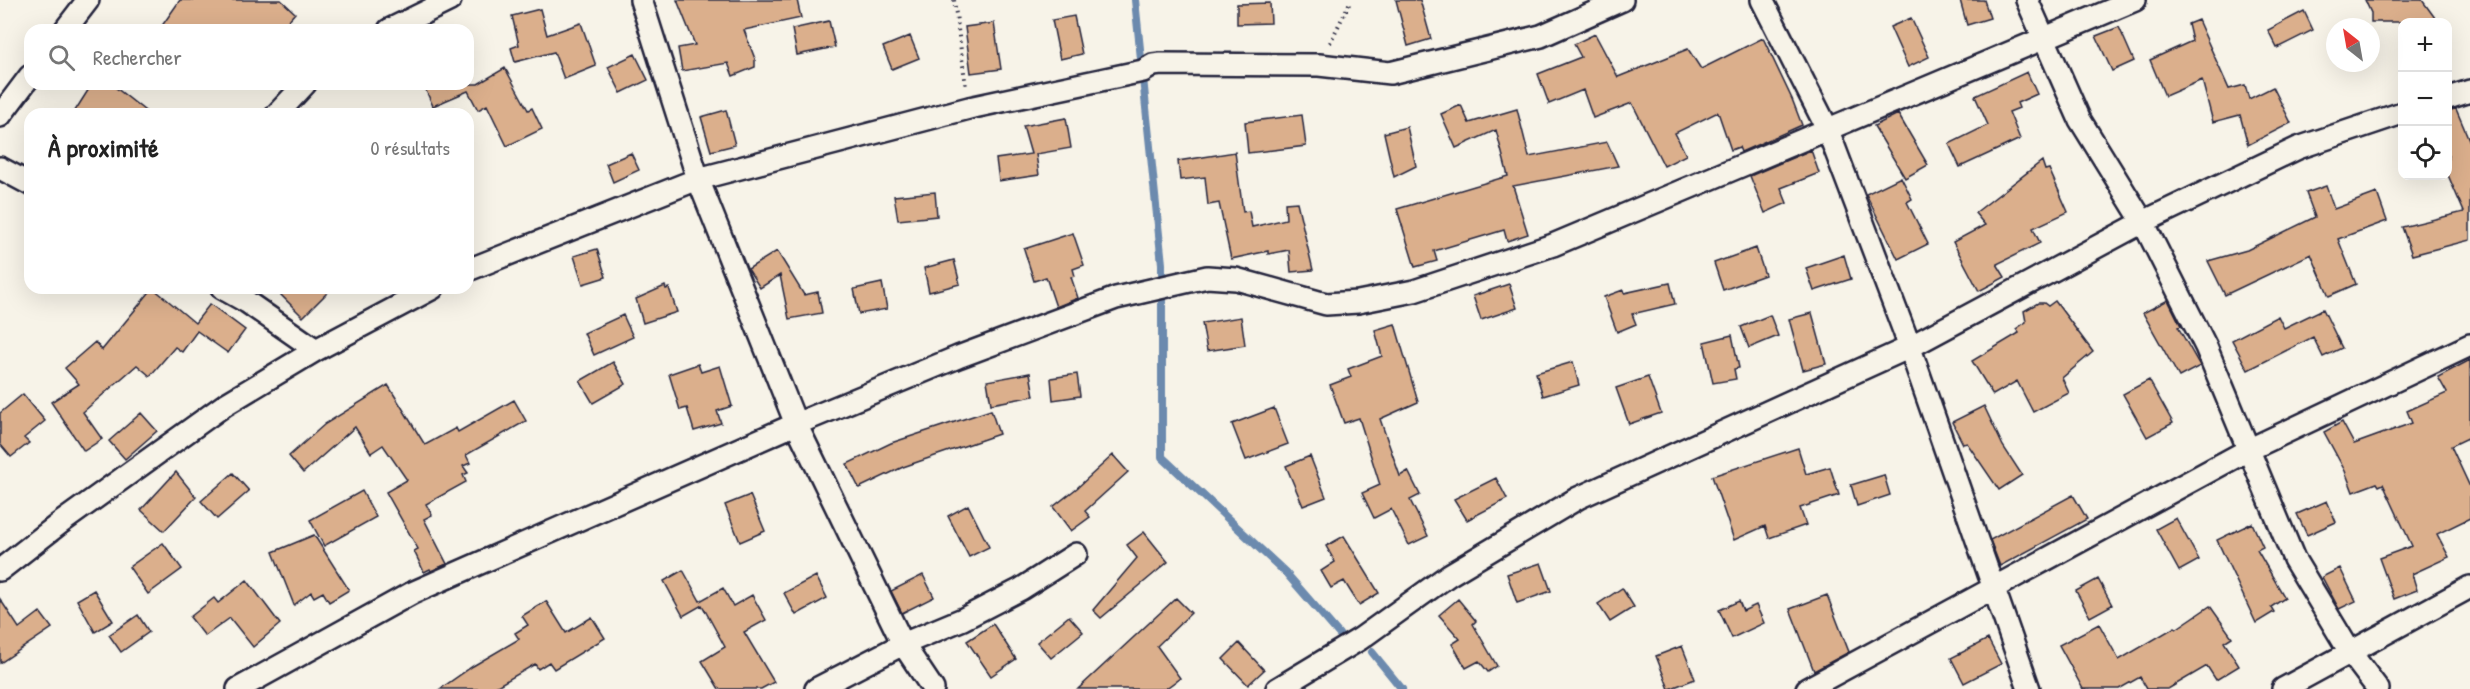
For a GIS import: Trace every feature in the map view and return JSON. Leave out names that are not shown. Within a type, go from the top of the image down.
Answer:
[{"type":"street","points":[[70,24],[88,0]]},
{"type":"street","points":[[401,24],[450,0]]},
{"type":"street","points":[[641,0],[698,179],[796,424],[903,644],[933,689]]},
{"type":"street","points":[[474,268],[698,179],[969,108],[1143,71],[1153,65],[1319,65],[1390,73],[1541,36],[1622,0]]},
{"type":"street","points":[[1762,0],[1827,128],[2029,689]]},
{"type":"street","points":[[2027,0],[2080,120],[2143,222],[2206,347],[2294,559],[2350,652],[2378,689]]},
{"type":"street","points":[[238,689],[412,593],[796,424],[968,353],[1116,298],[1207,277],[1236,279],[1326,304],[1358,302],[1414,291],[1553,245],[2044,36],[2135,0]]},
{"type":"street","points":[[0,116],[24,84]]},
{"type":"street","points":[[283,108],[299,90]]},
{"type":"street","points":[[2452,97],[2470,91]]},
{"type":"street","points":[[1277,689],[1360,639],[1449,575],[1578,498],[1908,348],[2143,222],[2298,148],[2398,115]]},
{"type":"street","points":[[0,168],[24,181]]},
{"type":"street","points":[[233,294],[316,350]]},
{"type":"street","points":[[0,570],[59,524],[226,404],[316,350],[422,294]]},
{"type":"street","points":[[1808,689],[2248,450],[2470,345]]},
{"type":"street","points":[[816,689],[903,644],[963,619],[1012,594],[1076,554]]},
{"type":"street","points":[[2283,689],[2470,587]]},
{"type":"path","points":[[954,0],[969,108]]},
{"type":"path","points":[[1319,65],[1351,0]]},
{"type":"building","points":[[180,0],[281,0],[295,13],[285,24],[163,24]]},
{"type":"building","points":[[677,0],[797,0],[801,18],[744,30],[755,59],[755,67],[733,76],[728,63],[682,71],[678,48],[695,45]]},
{"type":"building","points":[[1396,0],[1420,0],[1431,39],[1408,46]]},
{"type":"building","points":[[1960,0],[1984,0],[1990,18],[1967,25]]},
{"type":"building","points":[[2365,0],[2422,0],[2435,18],[2398,18],[2398,22],[2380,22],[2380,18],[2371,18]]},
{"type":"building","points":[[1270,3],[1271,23],[1237,24],[1237,4]]},
{"type":"building","points":[[540,9],[547,35],[581,23],[596,66],[564,79],[554,52],[515,62],[511,48],[519,45],[512,16]]},
{"type":"building","points":[[2304,11],[2313,30],[2277,48],[2268,30]]},
{"type":"building","points":[[1074,16],[1082,54],[1060,59],[1052,20]]},
{"type":"building","points":[[1911,18],[1929,57],[1908,67],[1890,27]]},
{"type":"building","points":[[2198,20],[2229,89],[2245,85],[2249,99],[2273,87],[2291,123],[2248,145],[2240,115],[2213,122],[2202,80],[2165,96],[2150,60],[2192,41],[2188,24]]},
{"type":"building","points":[[829,21],[835,47],[797,55],[792,29]]},
{"type":"building","points":[[994,23],[1001,69],[971,73],[965,27]]},
{"type":"building","points":[[2119,27],[2134,61],[2112,71],[2096,36]]},
{"type":"building","points":[[1595,34],[1618,77],[1688,49],[1701,69],[1763,38],[1802,125],[1741,152],[1739,147],[1731,150],[1718,112],[1675,133],[1686,155],[1664,166],[1632,103],[1593,118],[1583,90],[1549,104],[1538,74],[1581,57],[1574,44]]},
{"type":"building","points":[[910,36],[919,58],[892,69],[883,47]]},
{"type":"building","points":[[635,54],[648,80],[621,93],[608,67]]},
{"type":"building","points":[[505,68],[528,110],[532,108],[542,129],[507,146],[487,105],[478,110],[468,91],[433,106],[426,90],[474,90],[474,84],[478,84]]},
{"type":"building","points":[[2027,72],[2037,94],[2017,103],[2019,108],[2009,112],[2020,139],[1960,167],[1949,144],[1988,125],[1975,96]]},
{"type":"building","points":[[88,90],[119,90],[141,108],[77,108]]},
{"type":"building","points":[[1461,105],[1469,123],[1517,109],[1529,157],[1607,142],[1618,166],[1513,186],[1528,234],[1507,241],[1504,230],[1434,251],[1437,261],[1415,267],[1397,209],[1508,176],[1496,130],[1456,148],[1441,114]]},
{"type":"building","points":[[2456,109],[2470,142],[2470,240],[2412,255],[2402,227],[2464,212],[2450,180],[2452,180],[2452,110]]},
{"type":"building","points":[[726,110],[735,145],[711,151],[701,117]]},
{"type":"building","points":[[1898,114],[1928,165],[1905,178],[1874,126]]},
{"type":"building","points":[[1302,115],[1306,146],[1248,153],[1245,122]]},
{"type":"building","points":[[1066,118],[1071,148],[1036,154],[1039,175],[999,181],[996,159],[1031,154],[1023,126]]},
{"type":"building","points":[[1407,127],[1416,166],[1394,177],[1384,133]]},
{"type":"building","points":[[1811,150],[1819,173],[1781,188],[1787,203],[1765,213],[1750,176]]},
{"type":"building","points":[[1235,152],[1243,212],[1249,211],[1252,227],[1286,219],[1285,203],[1297,202],[1313,270],[1291,272],[1289,250],[1268,254],[1268,251],[1231,259],[1219,203],[1208,205],[1205,177],[1180,180],[1178,161]]},
{"type":"building","points":[[631,153],[639,170],[613,182],[606,164]]},
{"type":"building","points":[[2042,161],[2045,170],[2049,169],[2068,212],[2033,228],[2040,243],[1997,264],[2005,277],[1979,291],[1953,242],[1985,225],[1975,213]]},
{"type":"building","points":[[1901,177],[1912,199],[1907,202],[1928,244],[1898,259],[1866,194]]},
{"type":"building","points":[[2326,186],[2334,209],[2377,193],[2387,221],[2338,239],[2356,284],[2329,296],[2311,254],[2225,295],[2208,261],[2247,250],[2315,217],[2306,193]]},
{"type":"building","points":[[935,192],[937,216],[898,220],[894,196]]},
{"type":"building","points":[[1073,233],[1084,265],[1073,269],[1075,276],[1071,277],[1078,298],[1056,307],[1046,277],[1034,281],[1024,249]]},
{"type":"building","points":[[1756,248],[1765,275],[1723,290],[1714,263]]},
{"type":"building","points":[[597,249],[606,277],[583,284],[574,256]]},
{"type":"building","points":[[777,251],[804,295],[818,292],[822,313],[789,319],[780,275],[760,288],[748,269]]},
{"type":"building","points":[[1844,255],[1851,279],[1814,291],[1806,268]]},
{"type":"building","points":[[954,260],[960,284],[929,292],[924,268]]},
{"type":"building","points":[[882,283],[887,309],[859,314],[854,289]]},
{"type":"building","points":[[1670,283],[1675,304],[1632,314],[1636,324],[1617,332],[1604,297],[1623,290],[1624,293]]},
{"type":"building","points":[[1509,284],[1517,308],[1481,320],[1473,296]]},
{"type":"building","points":[[665,286],[666,289],[669,288],[677,312],[643,323],[636,299]]},
{"type":"building","points":[[148,294],[160,294],[195,323],[210,304],[245,330],[228,353],[197,331],[182,352],[175,347],[150,376],[137,365],[83,412],[102,439],[84,451],[51,402],[79,384],[65,368],[95,342],[102,350]]},
{"type":"building","points":[[280,294],[326,294],[303,317]]},
{"type":"building","points":[[2168,300],[2181,326],[2178,327],[2200,366],[2179,377],[2143,313]]},
{"type":"building","points":[[2055,301],[2093,352],[2062,378],[2069,393],[2033,412],[2017,381],[1993,395],[1972,361],[2019,333],[2016,329],[2026,322],[2024,311],[2038,303],[2048,306]]},
{"type":"building","points":[[2323,309],[2342,348],[2323,357],[2313,337],[2248,370],[2232,340],[2278,316],[2284,328]]},
{"type":"building","points":[[1812,313],[1826,364],[1803,370],[1789,319]]},
{"type":"building","points":[[623,315],[633,337],[594,355],[584,333]]},
{"type":"building","points":[[1770,315],[1778,336],[1749,348],[1741,327]]},
{"type":"building","points":[[1241,317],[1245,345],[1207,351],[1202,323]]},
{"type":"building","points":[[1395,324],[1418,402],[1380,419],[1400,476],[1408,471],[1420,495],[1410,500],[1428,536],[1409,545],[1391,509],[1374,518],[1362,493],[1380,485],[1359,418],[1344,423],[1330,385],[1351,377],[1348,369],[1382,356],[1375,330]]},
{"type":"building","points":[[1732,335],[1739,368],[1734,369],[1736,379],[1713,383],[1704,342]]},
{"type":"building","points":[[2470,360],[2470,437],[2451,446],[2470,487],[2470,518],[2437,534],[2449,557],[2412,574],[2417,590],[2394,599],[2379,558],[2412,546],[2383,484],[2379,486],[2377,483],[2353,492],[2345,471],[2324,432],[2342,422],[2354,444],[2412,423],[2407,411],[2447,393],[2438,377]]},
{"type":"building","points":[[613,362],[626,384],[593,403],[580,381]]},
{"type":"building","points":[[1573,362],[1579,385],[1543,396],[1536,373]]},
{"type":"building","points":[[698,364],[701,372],[720,366],[732,406],[717,411],[721,423],[694,431],[687,408],[680,410],[669,374]]},
{"type":"building","points":[[1030,373],[1034,396],[991,404],[987,381]]},
{"type":"building","points":[[1077,374],[1080,396],[1053,400],[1051,378]]},
{"type":"building","points":[[1648,377],[1661,413],[1629,424],[1616,388]]},
{"type":"building","points":[[2149,380],[2173,423],[2147,437],[2123,394]]},
{"type":"building","points":[[388,385],[425,445],[456,428],[458,432],[514,400],[526,421],[466,455],[470,463],[463,466],[468,473],[463,475],[466,482],[426,504],[432,515],[424,519],[447,564],[431,571],[430,569],[424,572],[414,551],[418,549],[386,492],[407,480],[383,445],[371,453],[355,427],[303,473],[289,456],[325,424]]},
{"type":"building","points":[[23,394],[45,421],[24,438],[29,443],[11,457],[0,444],[0,413]]},
{"type":"building","points":[[1984,406],[2003,446],[2022,475],[1999,490],[1967,443],[1963,444],[1952,422]]},
{"type":"building","points":[[1274,408],[1288,444],[1246,460],[1232,424]]},
{"type":"building","points":[[991,410],[999,434],[903,467],[859,488],[847,464],[891,443]]},
{"type":"building","points":[[141,413],[157,431],[125,459],[109,441]]},
{"type":"building","points":[[1798,448],[1806,474],[1830,467],[1839,495],[1800,508],[1806,525],[1769,538],[1765,526],[1734,540],[1712,476]]},
{"type":"building","points":[[1113,455],[1128,472],[1085,511],[1090,517],[1071,531],[1053,507]]},
{"type":"building","points":[[1310,456],[1326,497],[1303,506],[1286,466]]},
{"type":"building","points":[[176,472],[196,497],[164,531],[141,510]]},
{"type":"building","points":[[233,473],[249,491],[217,519],[201,501]]},
{"type":"building","points":[[1884,475],[1890,495],[1857,506],[1851,485]]},
{"type":"building","points":[[1496,478],[1507,499],[1467,520],[1454,499]]},
{"type":"building","points":[[362,491],[376,517],[324,546],[310,520]]},
{"type":"building","points":[[750,495],[765,531],[740,542],[725,505]]},
{"type":"building","points":[[2073,495],[2087,519],[2000,566],[1990,540]]},
{"type":"building","points":[[2327,501],[2336,522],[2307,535],[2297,514]]},
{"type":"building","points":[[968,505],[989,547],[969,557],[948,516]]},
{"type":"building","points":[[2176,518],[2199,560],[2179,571],[2156,529]]},
{"type":"building","points":[[2252,523],[2263,547],[2257,550],[2285,598],[2271,607],[2274,612],[2256,623],[2217,540]]},
{"type":"building","points":[[1144,532],[1168,562],[1101,618],[1093,610],[1137,558],[1127,545]]},
{"type":"building","points":[[314,535],[349,590],[329,602],[323,592],[314,597],[311,592],[294,605],[273,552]]},
{"type":"building","points":[[1344,536],[1379,593],[1359,605],[1344,581],[1331,588],[1321,571],[1335,562],[1326,546]]},
{"type":"building","points":[[163,543],[182,569],[148,594],[129,567]]},
{"type":"building","points":[[1541,563],[1551,591],[1517,603],[1507,574]]},
{"type":"building","points":[[2340,568],[2356,601],[2339,609],[2322,577]]},
{"type":"building","points":[[683,570],[700,601],[723,588],[733,606],[752,595],[766,620],[744,632],[774,682],[761,689],[719,689],[702,661],[725,647],[702,605],[683,616],[664,581]]},
{"type":"building","points":[[923,575],[934,597],[902,613],[891,591]]},
{"type":"building","points":[[816,576],[827,598],[796,615],[784,593]]},
{"type":"building","points":[[2098,579],[2112,605],[2090,617],[2076,591]]},
{"type":"building","points":[[247,580],[280,624],[253,647],[230,618],[205,636],[190,617],[214,598],[218,603]]},
{"type":"building","points":[[1622,588],[1634,607],[1610,622],[1598,604]]},
{"type":"building","points":[[94,590],[113,621],[95,632],[77,600]]},
{"type":"building","points":[[1827,595],[1849,652],[1814,671],[1790,609]]},
{"type":"building","points":[[1176,598],[1191,613],[1157,646],[1180,678],[1165,689],[1078,689]]},
{"type":"building","points":[[0,599],[19,628],[40,612],[52,628],[0,663]]},
{"type":"building","points":[[1458,599],[1476,621],[1473,624],[1497,666],[1488,672],[1479,661],[1466,668],[1452,644],[1460,639],[1439,615]]},
{"type":"building","points":[[546,601],[566,633],[592,617],[605,638],[554,669],[549,662],[538,669],[535,664],[492,689],[440,689],[519,639],[515,633],[528,625],[522,616]]},
{"type":"building","points":[[1739,601],[1743,611],[1756,605],[1764,623],[1732,638],[1719,610]]},
{"type":"building","points":[[2210,606],[2232,637],[2224,642],[2239,666],[2216,680],[2207,666],[2168,689],[2147,689],[2140,677],[2119,689],[2083,689],[2059,645],[2099,624],[2119,660],[2175,627],[2176,629]]},
{"type":"building","points":[[138,615],[149,632],[121,652],[109,635]]},
{"type":"building","points":[[1069,616],[1083,632],[1051,658],[1037,642]]},
{"type":"building","points":[[993,624],[1016,659],[991,676],[967,641]]},
{"type":"building","points":[[1988,639],[2001,664],[1964,683],[1951,658]]},
{"type":"building","points":[[1239,643],[1264,670],[1248,685],[1223,659]]},
{"type":"building","points":[[1682,646],[1695,679],[1669,689],[1656,656]]},
{"type":"waterway","points":[[1135,0],[1162,264],[1162,457],[1286,573],[1339,634]]},
{"type":"waterway","points":[[1372,652],[1402,689]]}]
